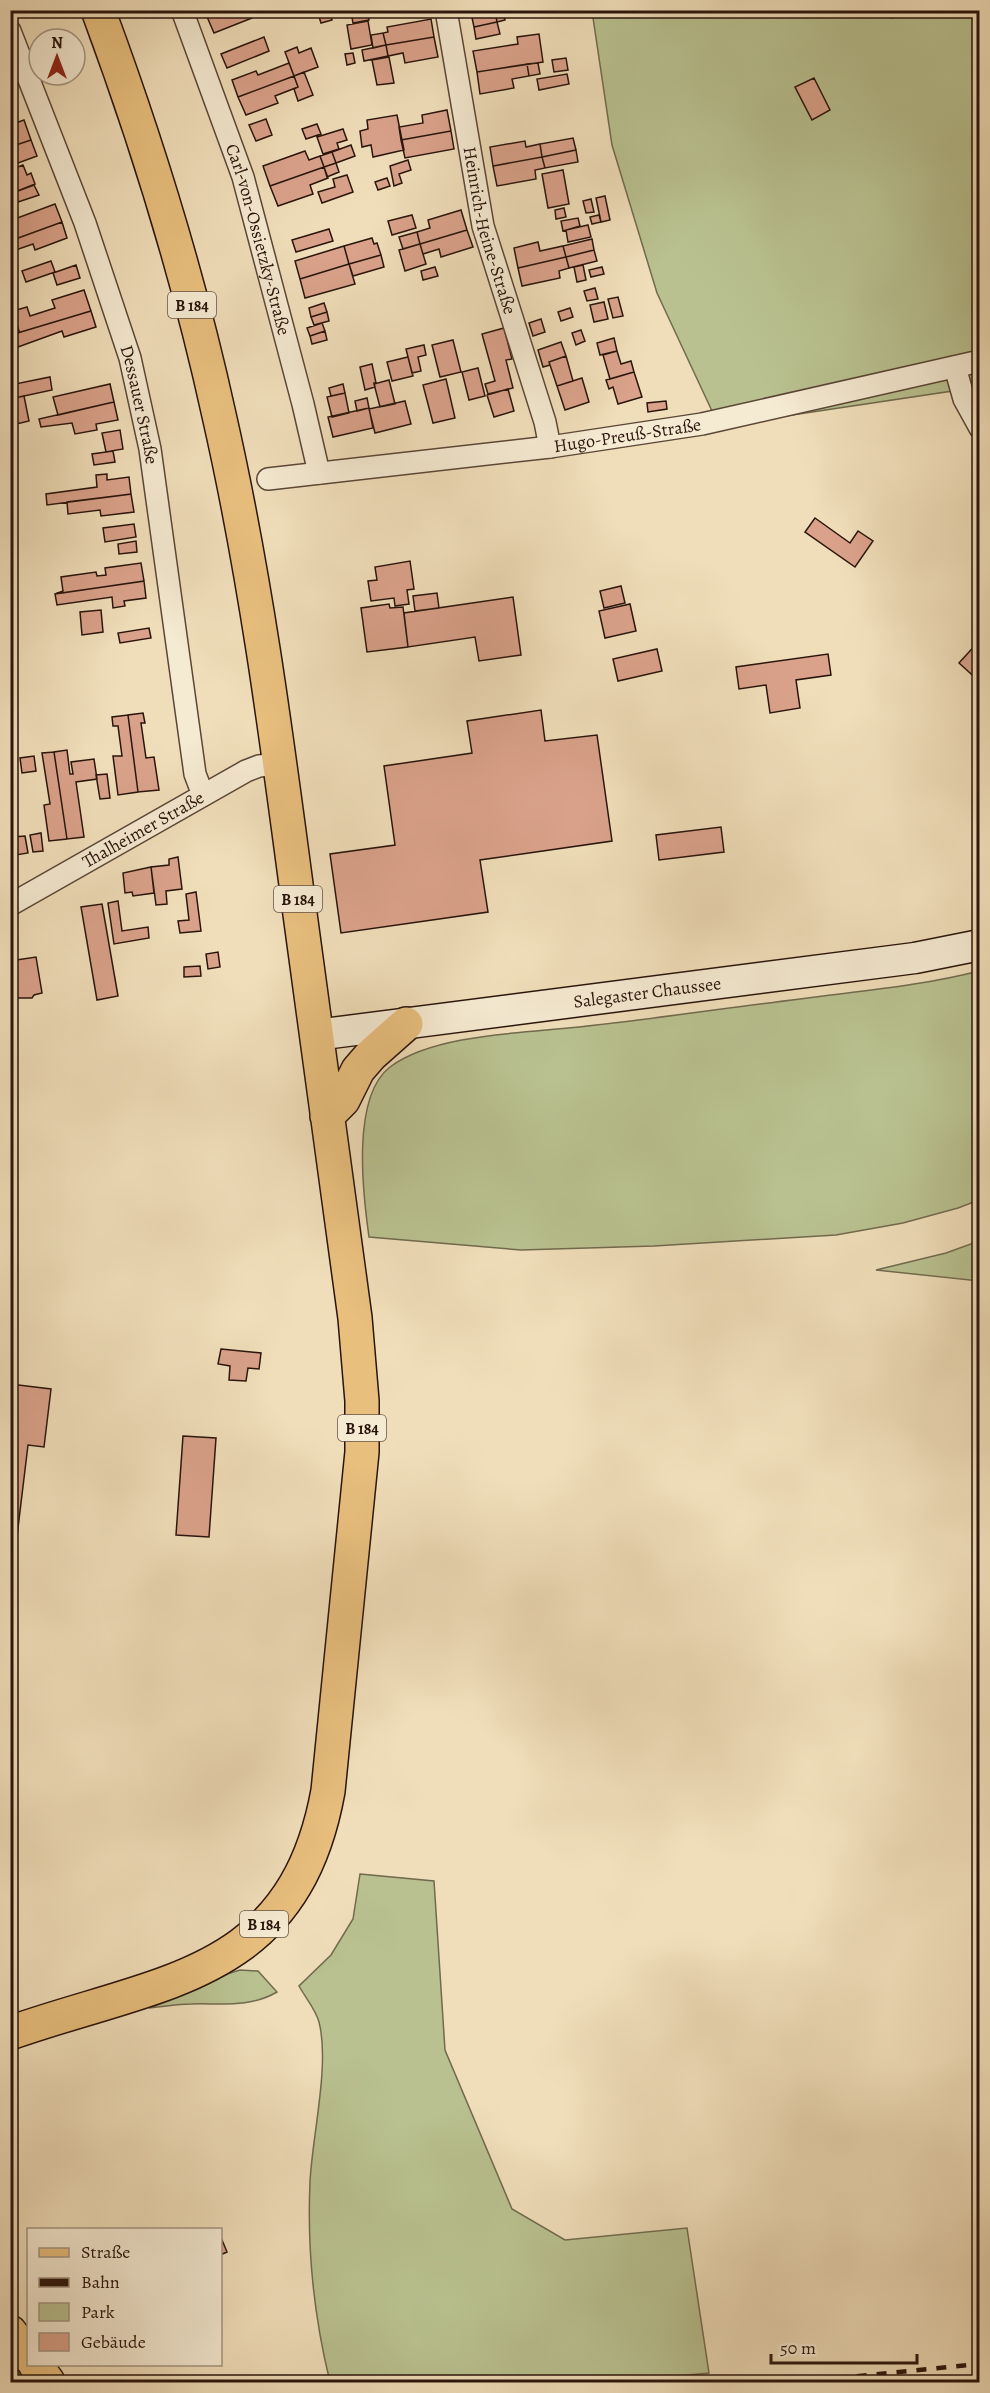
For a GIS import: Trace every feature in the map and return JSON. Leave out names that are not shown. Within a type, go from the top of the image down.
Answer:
[{"type":"main road","name":"B 184","points":[[10,2033],[160,1986],[212,1964],[265,1924],[279,1909],[304,1871],[318,1837],[328,1791],[360,1481],[362,1401],[355,1318],[280,764],[243,533],[209,372],[160,194],[134,111],[98,10]]},
{"type":"main road","name":"Salegaster Chaussee","points":[[316,1035],[915,958],[980,945]]},
{"type":"main road","points":[[327,1116],[343,1100],[358,1070],[371,1055],[406,1024]]},
{"type":"main road","points":[[10,2332],[27,2355]]},
{"type":"main road","points":[[36,2366],[48,2382]]},
{"type":"street","name":"Carl-von-Ossietzky-Straße","points":[[182,10],[243,177],[298,382],[319,473]]},
{"type":"street","name":"Heinrich-Heine-Straße","points":[[446,10],[483,226],[541,411],[550,447]]},
{"type":"street","name":"Dessauer Straße","points":[[10,31],[85,223],[130,358],[150,449],[195,774],[203,795]]},
{"type":"street","name":"Hugo-Preuß-Straße","points":[[268,479],[550,447],[702,424],[980,361]]},
{"type":"street","points":[[955,367],[964,399],[980,428]]},
{"type":"street","name":"Thalheimer Straße","points":[[10,905],[246,771],[258,766],[280,764]]},
{"type":"green space","points":[[592,11],[979,11],[979,387],[719,426],[657,293],[612,145]]},
{"type":"green space","points":[[979,971],[979,1200],[903,1223],[836,1235],[654,1246],[521,1250],[369,1237],[364,1197],[363,1147],[369,1100],[378,1081],[390,1067],[409,1056],[455,1041],[481,1037],[607,1024],[890,988]]},
{"type":"green space","points":[[979,1241],[979,1260],[976,1262],[979,1263],[979,1281],[876,1270],[946,1253]]},
{"type":"green space","points":[[360,1874],[434,1881],[445,2050],[512,2209],[565,2240],[687,2228],[709,2373],[613,2382],[330,2382],[313,2283],[309,2207],[311,2164],[322,2080],[322,2039],[318,2017],[299,1986],[331,1955],[353,1919]]},
{"type":"green space","points":[[240,1970],[258,1971],[277,1992],[246,2003],[186,2004],[149,2008],[198,1989]]},
{"type":"green space","points":[[11,2361],[25,2381],[26,2382],[11,2382]]},
{"type":"building","points":[[208,10],[252,10],[250,11],[252,18],[214,33],[205,12]]},
{"type":"building","points":[[317,10],[329,10],[332,20],[321,23]]},
{"type":"building","points":[[367,10],[369,20],[353,23],[351,11]]},
{"type":"building","points":[[401,10],[427,10],[427,12],[402,17]]},
{"type":"building","points":[[495,10],[497,22],[474,27],[471,13]]},
{"type":"building","points":[[495,10],[503,10],[505,20],[497,22]]},
{"type":"building","points":[[889,10],[909,10],[892,18]]},
{"type":"building","points":[[431,19],[434,37],[386,45],[383,33],[388,32],[387,27]]},
{"type":"building","points":[[368,21],[372,45],[351,49],[347,25]]},
{"type":"building","points":[[497,22],[500,34],[476,39],[474,27]]},
{"type":"building","points":[[383,33],[386,45],[373,48],[371,35]]},
{"type":"building","points":[[539,34],[543,62],[477,72],[473,51],[518,44],[517,37]]},
{"type":"building","points":[[264,37],[269,51],[227,68],[221,54]]},
{"type":"building","points":[[434,37],[438,57],[405,63],[403,53],[388,56],[386,45]]},
{"type":"building","points":[[386,45],[388,56],[364,61],[362,50]]},
{"type":"building","points":[[297,47],[299,53],[311,48],[318,67],[294,76],[285,52]]},
{"type":"building","points":[[353,53],[355,63],[347,65],[345,54]]},
{"type":"building","points":[[389,57],[394,83],[377,85],[372,60]]},
{"type":"building","points":[[566,58],[568,70],[554,72],[552,60]]},
{"type":"building","points":[[289,63],[294,76],[238,97],[232,80],[256,71],[258,75]]},
{"type":"building","points":[[538,63],[540,74],[529,76],[527,64]]},
{"type":"building","points":[[527,64],[529,76],[512,79],[514,88],[480,94],[477,72]]},
{"type":"building","points":[[304,72],[313,95],[298,101],[294,89],[298,87],[294,76]]},
{"type":"building","points":[[567,74],[569,84],[539,90],[537,79]]},
{"type":"building","points":[[294,76],[298,87],[275,96],[278,103],[246,115],[238,97]]},
{"type":"building","points":[[814,78],[830,110],[812,120],[795,87]]},
{"type":"building","points":[[12,99],[16,110],[10,112],[10,100]]},
{"type":"building","points":[[447,110],[451,131],[401,140],[399,127],[423,123],[422,115]]},
{"type":"building","points":[[397,115],[404,150],[373,157],[371,145],[362,147],[360,131],[368,129],[367,120]]},
{"type":"building","points":[[266,119],[272,135],[256,141],[249,125]]},
{"type":"building","points":[[24,120],[31,140],[10,147],[10,125]]},
{"type":"building","points":[[317,124],[321,134],[306,139],[302,129]]},
{"type":"building","points":[[343,129],[347,140],[337,143],[339,149],[323,154],[317,137]]},
{"type":"building","points":[[451,131],[454,149],[405,158],[401,140]]},
{"type":"building","points":[[573,138],[576,150],[542,157],[540,144]]},
{"type":"building","points":[[31,140],[37,156],[10,166],[10,147]]},
{"type":"building","points":[[525,141],[526,147],[540,144],[542,157],[493,166],[490,147]]},
{"type":"building","points":[[351,145],[355,156],[336,163],[332,152]]},
{"type":"building","points":[[576,150],[578,162],[545,168],[542,157]]},
{"type":"building","points":[[305,151],[309,160],[320,156],[324,167],[270,186],[263,166]]},
{"type":"building","points":[[332,152],[336,163],[324,167],[320,156]]},
{"type":"building","points":[[542,157],[545,168],[535,170],[536,179],[497,186],[493,166]]},
{"type":"building","points":[[408,160],[411,170],[399,174],[402,183],[394,186],[390,166]]},
{"type":"building","points":[[336,163],[339,172],[327,177],[324,167]]},
{"type":"building","points":[[23,165],[27,175],[31,173],[35,184],[10,194],[10,170]]},
{"type":"building","points":[[324,167],[328,178],[310,185],[313,194],[278,206],[270,186]]},
{"type":"building","points":[[563,170],[569,204],[548,208],[542,174]]},
{"type":"building","points":[[347,175],[353,192],[322,203],[318,192],[335,187],[333,179]]},
{"type":"building","points":[[387,178],[390,186],[378,190],[375,182]]},
{"type":"building","points":[[34,185],[39,195],[11,202],[10,194]]},
{"type":"building","points":[[605,196],[610,220],[601,222],[596,198]]},
{"type":"building","points":[[591,199],[594,212],[586,213],[583,201]]},
{"type":"building","points":[[55,204],[62,222],[10,241],[10,228],[14,227],[12,220]]},
{"type":"building","points":[[564,208],[566,217],[556,219],[555,210]]},
{"type":"building","points":[[461,210],[467,230],[420,244],[417,232],[430,228],[428,220]]},
{"type":"building","points":[[412,215],[416,228],[392,235],[388,221]]},
{"type":"building","points":[[599,215],[601,222],[592,224],[590,217]]},
{"type":"building","points":[[578,218],[580,226],[563,231],[561,221]]},
{"type":"building","points":[[62,222],[67,238],[35,250],[33,244],[10,252],[10,241]]},
{"type":"building","points":[[588,225],[591,237],[568,242],[566,230]]},
{"type":"building","points":[[329,229],[333,241],[296,252],[292,240]]},
{"type":"building","points":[[467,230],[473,247],[441,257],[439,249],[423,254],[420,244]]},
{"type":"building","points":[[417,232],[420,244],[403,249],[399,237]]},
{"type":"building","points":[[372,238],[374,244],[377,243],[381,255],[349,264],[344,246]]},
{"type":"building","points":[[592,239],[594,250],[566,257],[563,246]]},
{"type":"building","points":[[538,242],[540,251],[563,246],[566,257],[518,268],[514,248]]},
{"type":"building","points":[[420,244],[426,264],[405,271],[399,250]]},
{"type":"building","points":[[344,246],[349,264],[300,279],[295,261]]},
{"type":"building","points":[[594,250],[597,261],[569,268],[566,257]]},
{"type":"building","points":[[381,255],[384,267],[353,276],[349,264]]},
{"type":"building","points":[[566,257],[569,268],[559,271],[560,278],[522,286],[518,268]]},
{"type":"building","points":[[51,261],[55,272],[26,282],[22,271]]},
{"type":"building","points":[[349,264],[355,284],[305,298],[300,279]]},
{"type":"building","points":[[76,265],[80,278],[57,285],[53,273]]},
{"type":"building","points":[[583,265],[586,280],[577,282],[574,267]]},
{"type":"building","points":[[435,267],[438,276],[423,280],[421,271]]},
{"type":"building","points":[[602,267],[604,274],[591,277],[589,270]]},
{"type":"building","points":[[595,288],[598,299],[587,301],[584,291]]},
{"type":"building","points":[[84,290],[91,311],[14,334],[13,332],[19,331],[13,311],[27,307],[30,316],[55,308],[52,300]]},
{"type":"building","points":[[618,297],[623,316],[613,318],[608,299]]},
{"type":"building","points":[[604,302],[608,319],[594,322],[590,305]]},
{"type":"building","points":[[324,303],[327,312],[311,317],[309,308]]},
{"type":"building","points":[[570,308],[573,317],[561,321],[558,312]]},
{"type":"building","points":[[91,311],[96,327],[64,337],[62,331],[18,347],[14,334]]},
{"type":"building","points":[[327,312],[329,321],[314,325],[311,317]]},
{"type":"building","points":[[541,319],[545,332],[533,336],[529,323]]},
{"type":"building","points":[[322,323],[325,331],[310,336],[307,328]]},
{"type":"building","points":[[504,328],[512,359],[506,360],[513,388],[488,394],[485,384],[495,381],[482,334]]},
{"type":"building","points":[[581,330],[585,341],[576,345],[572,333]]},
{"type":"building","points":[[325,331],[327,340],[312,344],[310,336]]},
{"type":"building","points":[[614,338],[617,351],[600,355],[597,343]]},
{"type":"building","points":[[453,340],[461,372],[440,377],[432,345]]},
{"type":"building","points":[[561,342],[566,356],[549,362],[550,365],[543,367],[538,350]]},
{"type":"building","points":[[424,345],[426,355],[418,357],[421,371],[412,373],[406,349]]},
{"type":"building","points":[[617,351],[621,364],[631,361],[634,372],[610,379],[603,355]]},
{"type":"building","points":[[566,356],[573,381],[557,386],[549,362]]},
{"type":"building","points":[[408,357],[413,376],[392,381],[387,362]]},
{"type":"building","points":[[372,364],[375,387],[365,390],[360,367]]},
{"type":"building","points":[[478,368],[485,396],[469,400],[462,372]]},
{"type":"building","points":[[634,372],[642,397],[618,404],[613,387],[609,389],[606,380]]},
{"type":"building","points":[[50,377],[52,390],[10,399],[10,385]]},
{"type":"building","points":[[582,378],[589,402],[565,410],[557,386]]},
{"type":"building","points":[[446,379],[455,418],[433,423],[423,385]]},
{"type":"building","points":[[389,380],[395,404],[380,407],[374,384]]},
{"type":"building","points":[[110,384],[114,402],[58,415],[53,397]]},
{"type":"building","points":[[343,384],[345,393],[331,396],[329,388]]},
{"type":"building","points":[[508,389],[514,411],[494,417],[487,395]]},
{"type":"building","points":[[345,393],[349,413],[332,417],[327,397]]},
{"type":"building","points":[[24,396],[29,421],[16,424],[10,399]]},
{"type":"building","points":[[367,398],[369,408],[357,411],[355,401]]},
{"type":"building","points":[[405,401],[411,424],[375,433],[369,409]]},
{"type":"building","points":[[666,401],[667,409],[648,412],[647,403]]},
{"type":"building","points":[[114,402],[118,420],[96,424],[97,430],[75,434],[72,423],[41,427],[39,419]]},
{"type":"building","points":[[369,408],[373,428],[333,437],[328,417]]},
{"type":"building","points":[[120,430],[123,449],[106,452],[102,433]]},
{"type":"building","points":[[113,451],[115,462],[94,465],[92,454]]},
{"type":"building","points":[[107,474],[107,480],[129,477],[131,494],[47,505],[46,494],[97,487],[96,475]]},
{"type":"building","points":[[131,494],[134,512],[101,516],[100,510],[68,514],[67,502]]},
{"type":"building","points":[[815,518],[850,543],[858,531],[873,541],[855,567],[805,532]]},
{"type":"building","points":[[134,524],[136,537],[105,542],[103,528]]},
{"type":"building","points":[[136,541],[137,552],[119,554],[118,544]]},
{"type":"building","points":[[410,561],[414,589],[407,590],[409,604],[395,606],[394,598],[371,601],[368,581],[377,580],[375,567]]},
{"type":"building","points":[[141,563],[144,581],[55,594],[63,591],[61,577],[96,572],[97,576],[106,575],[105,568]]},
{"type":"building","points":[[144,581],[146,598],[124,601],[125,606],[113,608],[112,597],[57,605],[55,594]]},
{"type":"building","points":[[621,586],[625,603],[604,608],[600,591]]},
{"type":"building","points":[[437,593],[439,608],[415,611],[413,596]]},
{"type":"building","points":[[513,597],[521,655],[479,661],[475,637],[408,647],[404,613]]},
{"type":"building","points":[[389,604],[390,608],[403,607],[408,647],[367,652],[361,608]]},
{"type":"building","points":[[630,604],[636,631],[605,638],[599,611]]},
{"type":"building","points":[[101,610],[103,632],[82,635],[80,612]]},
{"type":"building","points":[[149,628],[151,638],[120,643],[118,633]]},
{"type":"building","points":[[980,640],[980,682],[959,663]]},
{"type":"building","points":[[657,649],[662,671],[618,681],[613,659]]},
{"type":"building","points":[[828,654],[831,675],[796,680],[800,708],[770,713],[766,685],[739,689],[736,667]]},
{"type":"building","points":[[541,710],[545,741],[597,735],[612,841],[480,860],[488,912],[341,933],[330,854],[395,845],[384,766],[472,753],[467,721]]},
{"type":"building","points":[[143,713],[145,723],[141,723],[146,758],[154,757],[159,790],[138,792],[128,715]]},
{"type":"building","points":[[128,715],[138,792],[118,795],[113,756],[122,756],[118,726],[113,726],[112,717]]},
{"type":"building","points":[[67,750],[70,774],[73,774],[71,762],[94,759],[97,779],[76,782],[84,837],[67,839],[54,752]]},
{"type":"building","points":[[54,752],[67,839],[49,841],[44,805],[50,804],[42,753]]},
{"type":"building","points":[[34,756],[36,771],[22,773],[20,758]]},
{"type":"building","points":[[107,774],[110,798],[100,799],[96,775]]},
{"type":"building","points":[[721,827],[724,852],[659,860],[656,835]]},
{"type":"building","points":[[41,833],[43,851],[33,852],[30,835]]},
{"type":"building","points":[[25,836],[28,853],[16,855],[13,837]]},
{"type":"building","points":[[178,857],[182,889],[166,891],[167,904],[156,905],[151,867],[169,865],[169,859]]},
{"type":"building","points":[[151,867],[154,893],[133,896],[132,892],[125,893],[123,873]]},
{"type":"building","points":[[196,892],[201,931],[180,933],[178,921],[189,920],[186,894]]},
{"type":"building","points":[[118,901],[122,931],[148,927],[149,938],[114,944],[108,903]]},
{"type":"building","points":[[102,904],[118,996],[97,1000],[81,907]]},
{"type":"building","points":[[218,952],[220,967],[208,969],[206,954]]},
{"type":"building","points":[[36,957],[42,993],[32,998],[11,998],[10,961]]},
{"type":"building","points":[[200,966],[201,976],[184,977],[184,967]]},
{"type":"building","points":[[221,1349],[261,1353],[259,1369],[248,1368],[246,1381],[229,1380],[230,1366],[218,1364]]},
{"type":"building","points":[[10,1384],[51,1389],[44,1447],[28,1445],[14,1561],[10,1560]]},
{"type":"building","points":[[183,1436],[216,1438],[209,1537],[176,1535]]},
{"type":"building","points":[[222,2240],[227,2252],[222,2254]]},
{"type":"railway","points":[[797,2382],[980,2364]]}]
